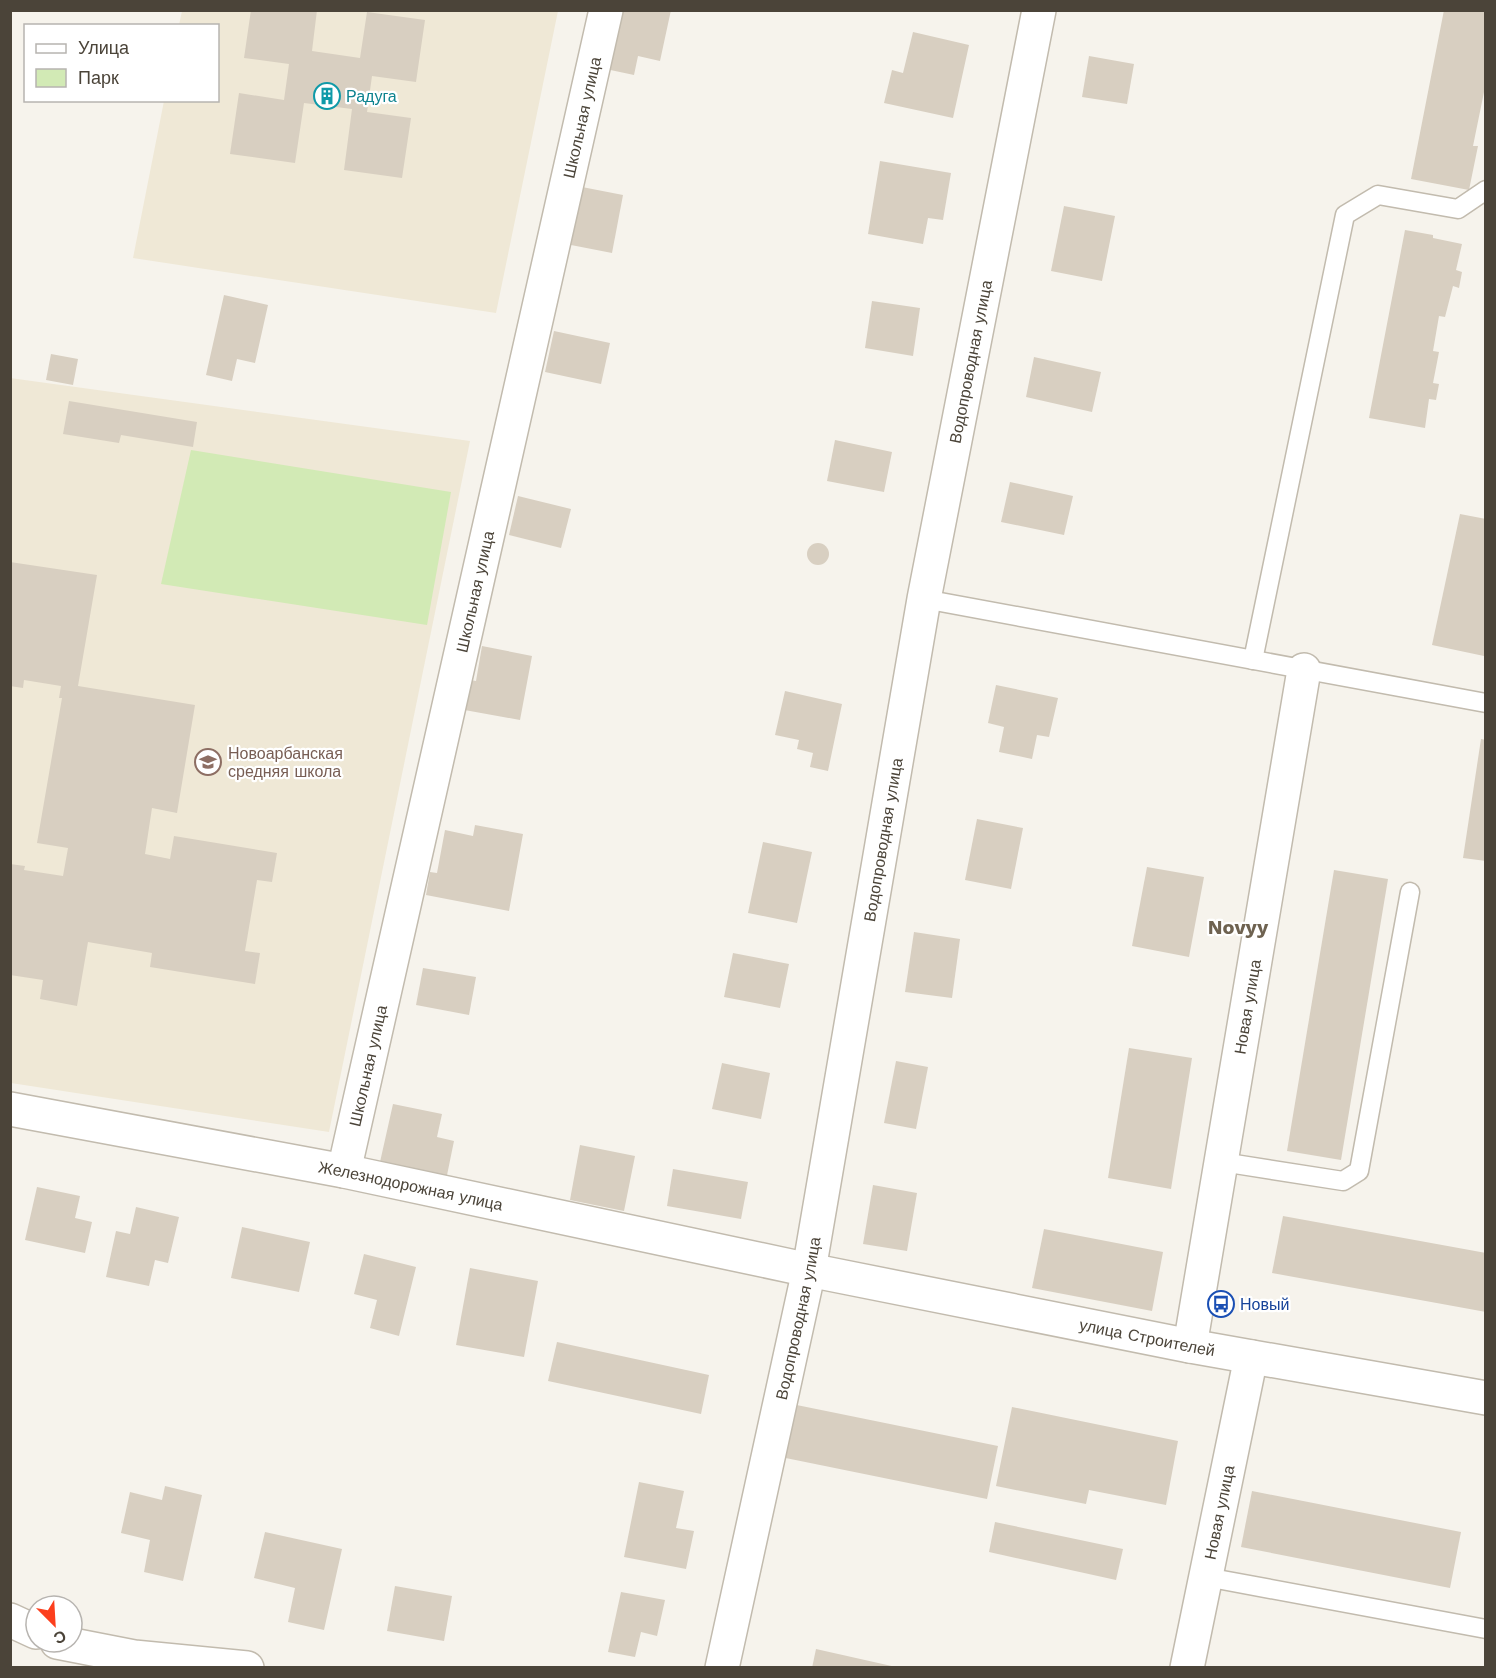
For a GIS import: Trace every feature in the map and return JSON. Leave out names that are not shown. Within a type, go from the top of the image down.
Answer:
[{"type":"street","name":"Школьная улица","points":[[344,1171],[606,10]]},
{"type":"street","name":"Водопроводная улица","points":[[722,1668],[809,1270],[924,600],[1039,10]]},
{"type":"street","name":"Новая улица","points":[[1190,1346],[1304,670]]},
{"type":"street","name":"Железнодорожная улица","points":[[10,1108],[344,1171],[809,1270]]},
{"type":"street","name":"улица Строителей","points":[[809,1270],[1190,1346],[1485,1398]]},
{"type":"street","name":"Новая улица","points":[[1187,1668],[1251,1357]]},
{"type":"street","points":[[10,1620],[24,1626]]},
{"type":"street","points":[[84,1647],[134,1657],[247,1668]]},
{"type":"lane","points":[[1253,660],[1345,215],[1378,195],[1458,209],[1485,190]]},
{"type":"lane","points":[[924,600],[1485,703]]},
{"type":"lane","points":[[1222,1162],[1343,1180],[1359,1172],[1410,892]]},
{"type":"lane","points":[[1206,1576],[1485,1629]]},
{"type":"shaded area","points":[[182,11],[558,11],[496,313],[133,258],[164,102],[219,102],[219,24],[179,24]]},
{"type":"shaded area","name":"Новоарбанская средняя школа","points":[[10,378],[470,441],[329,1132],[11,1083]]},
{"type":"green space","points":[[191,450],[451,492],[427,625],[161,584]]},
{"type":"building","name":"Радуга","points":[[251,10],[317,10],[312,51],[360,58],[367,12],[425,20],[416,82],[372,76],[367,112],[411,118],[402,178],[344,170],[352,109],[304,103],[295,163],[230,154],[239,93],[284,100],[289,64],[244,58]]},
{"type":"building","points":[[614,10],[671,10],[660,61],[638,56],[634,75],[601,68]]},
{"type":"building","points":[[1444,10],[1486,10],[1486,93],[1484,92],[1473,146],[1478,146],[1469,190],[1411,179]]},
{"type":"building","points":[[913,32],[969,45],[953,118],[884,103],[892,70],[903,73]]},
{"type":"building","points":[[1089,56],[1134,64],[1127,104],[1082,97]]},
{"type":"building","points":[[880,161],[951,173],[943,220],[928,218],[923,244],[868,234]]},
{"type":"building","points":[[582,187],[623,195],[612,253],[571,245]]},
{"type":"building","points":[[1064,206],[1115,216],[1102,281],[1051,271]]},
{"type":"building","points":[[1405,230],[1433,235],[1433,238],[1462,244],[1456,270],[1462,272],[1459,288],[1453,286],[1445,317],[1439,316],[1433,351],[1439,352],[1433,383],[1439,384],[1436,400],[1429,399],[1425,428],[1369,418]]},
{"type":"building","points":[[224,295],[268,305],[255,363],[237,359],[232,381],[206,375]]},
{"type":"building","points":[[872,301],[920,308],[913,356],[865,348]]},
{"type":"building","points":[[554,331],[610,343],[601,384],[545,372]]},
{"type":"building","points":[[51,354],[78,359],[73,385],[46,380]]},
{"type":"building","points":[[1034,357],[1101,372],[1092,412],[1026,397]]},
{"type":"building","points":[[69,401],[197,422],[193,447],[121,435],[119,443],[63,434]]},
{"type":"building","points":[[835,440],[892,452],[884,492],[827,481]]},
{"type":"building","points":[[1010,482],[1073,496],[1064,535],[1001,522]]},
{"type":"building","points":[[518,496],[571,509],[561,548],[509,535]]},
{"type":"building","points":[[1460,514],[1486,519],[1484,656],[1432,645]]},
{"type":"building","points":[[818,543],[826,546],[829,554],[826,562],[818,565],[810,562],[807,554],[810,546]]},
{"type":"building","points":[[10,562],[97,575],[78,686],[195,705],[177,813],[152,808],[145,854],[170,859],[174,836],[277,853],[272,882],[257,880],[245,951],[260,953],[255,984],[150,967],[152,953],[88,942],[77,1006],[40,999],[43,980],[10,975],[10,864],[25,866],[24,870],[63,876],[68,848],[37,843],[62,698],[59,698],[61,686],[24,680],[23,688],[10,686]]},
{"type":"building","points":[[482,646],[532,656],[520,720],[459,709],[465,679],[476,681]]},
{"type":"building","points":[[996,685],[1058,698],[1049,737],[1037,735],[1032,759],[999,752],[1004,727],[988,723]]},
{"type":"building","points":[[785,691],[842,704],[828,771],[810,767],[813,753],[797,749],[799,740],[775,735]]},
{"type":"building","points":[[1481,739],[1486,740],[1486,861],[1463,858]]},
{"type":"building","points":[[977,819],[1023,828],[1011,889],[965,880]]},
{"type":"building","points":[[475,825],[523,834],[509,911],[426,895],[430,872],[437,873],[445,830],[473,836]]},
{"type":"building","points":[[763,842],[812,852],[797,923],[748,913]]},
{"type":"building","points":[[1147,867],[1204,877],[1189,957],[1132,946]]},
{"type":"building","points":[[1334,870],[1388,879],[1341,1160],[1287,1151]]},
{"type":"building","points":[[914,932],[960,939],[952,998],[905,992]]},
{"type":"building","points":[[733,953],[789,964],[780,1008],[724,997]]},
{"type":"building","points":[[423,968],[476,977],[469,1015],[416,1005]]},
{"type":"building","points":[[1129,1048],[1192,1058],[1171,1189],[1108,1178]]},
{"type":"building","points":[[896,1061],[928,1067],[916,1129],[884,1123]]},
{"type":"building","points":[[722,1063],[770,1073],[761,1119],[712,1109]]},
{"type":"building","points":[[393,1104],[442,1114],[437,1137],[454,1141],[445,1185],[378,1171]]},
{"type":"building","points":[[580,1145],[635,1156],[624,1211],[570,1200]]},
{"type":"building","points":[[673,1169],[748,1182],[741,1219],[667,1206]]},
{"type":"building","points":[[873,1185],[917,1193],[907,1251],[863,1244]]},
{"type":"building","points":[[37,1187],[80,1196],[75,1218],[92,1222],[85,1253],[25,1240]]},
{"type":"building","points":[[136,1207],[179,1217],[168,1263],[155,1260],[149,1286],[106,1277],[116,1231],[130,1234]]},
{"type":"building","points":[[1283,1216],[1486,1253],[1486,1312],[1272,1273]]},
{"type":"building","points":[[242,1227],[310,1242],[299,1292],[231,1278]]},
{"type":"building","points":[[1044,1229],[1163,1252],[1152,1311],[1032,1288]]},
{"type":"building","points":[[364,1254],[416,1267],[399,1336],[370,1328],[377,1300],[354,1294]]},
{"type":"building","points":[[470,1268],[538,1281],[524,1357],[456,1345]]},
{"type":"building","points":[[557,1342],[709,1375],[701,1414],[548,1381]]},
{"type":"building","points":[[777,1401],[998,1446],[987,1499],[766,1454]]},
{"type":"building","points":[[1012,1407],[1178,1441],[1166,1505],[1089,1490],[1086,1504],[996,1486]]},
{"type":"building","points":[[639,1482],[684,1491],[676,1528],[694,1531],[686,1569],[624,1557]]},
{"type":"building","points":[[165,1486],[202,1495],[183,1581],[144,1572],[150,1540],[121,1533],[130,1492],[162,1500]]},
{"type":"building","points":[[1252,1491],[1461,1532],[1450,1588],[1241,1547]]},
{"type":"building","points":[[995,1522],[1123,1549],[1116,1580],[989,1552]]},
{"type":"building","points":[[265,1532],[342,1549],[324,1630],[288,1622],[295,1588],[254,1578]]},
{"type":"building","points":[[395,1586],[452,1596],[444,1641],[387,1631]]},
{"type":"building","points":[[621,1592],[665,1600],[657,1636],[641,1632],[635,1657],[608,1652]]},
{"type":"building","points":[[816,1649],[896,1667],[896,1668],[812,1668]]},
{"type":"place","name":"Радуга","points":[[327,96]]},
{"type":"place","name":"Новоарбанская средняя школа","points":[[208,762]]},
{"type":"place","name":"Новый","points":[[1221,1304]]},
{"type":"district","name":"Novyy","points":[[1238,927]]}]
